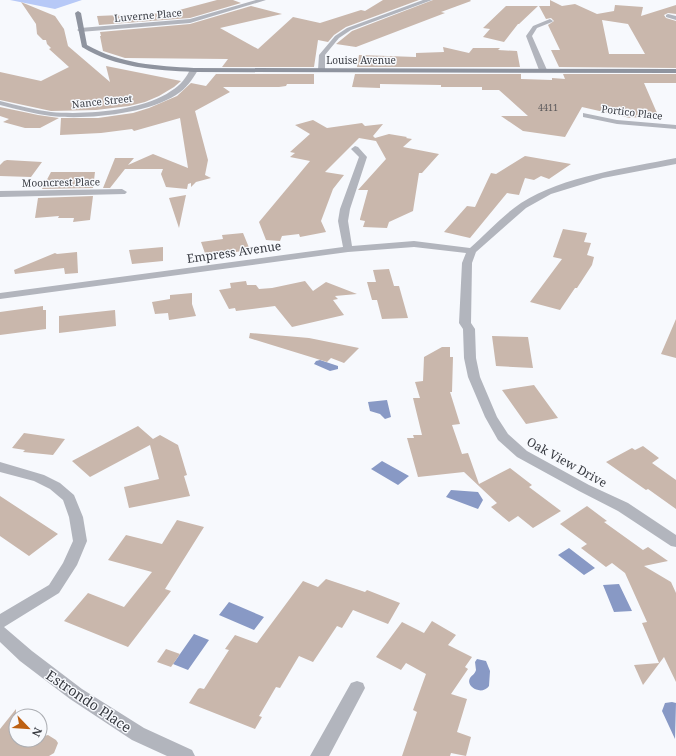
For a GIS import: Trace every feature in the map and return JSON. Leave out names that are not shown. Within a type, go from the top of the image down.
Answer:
[{"type":"street","name":"Luverne Place","points":[[80,30],[190,21],[263,0]]},
{"type":"street","points":[[322,70],[322,55],[337,37],[349,29],[429,0]]},
{"type":"street","name":"Louise Avenue","points":[[78,14],[84,46],[95,54],[110,59],[154,67],[194,70],[676,71]]},
{"type":"street","points":[[668,16],[676,18]]},
{"type":"street","points":[[543,70],[529,36],[532,29],[550,21]]},
{"type":"street","name":"Nance Street","points":[[0,103],[52,114],[82,115],[136,108],[162,99],[184,86],[194,70]]},
{"type":"street","name":"Portico Place","points":[[586,115],[622,123],[676,127]]},
{"type":"street","points":[[348,249],[343,221],[345,209],[362,157],[355,149]]},
{"type":"street","points":[[472,250],[523,206],[548,192],[601,176],[676,160]]},
{"type":"street","name":"Mooncrest Place","points":[[0,194],[122,192]]},
{"type":"street","name":"Empress Avenue","points":[[0,296],[348,249],[414,244],[472,250]]},
{"type":"street","name":"Oak View Drive","points":[[472,250],[466,263],[465,323],[469,330],[470,358],[474,377],[491,417],[503,438],[522,454],[584,488],[623,507],[676,542]]},
{"type":"street","points":[[0,467],[39,478],[55,486],[69,498],[76,517],[80,541],[70,565],[54,589],[0,622]]},
{"type":"street","name":"Estrondo Place","points":[[0,632],[26,656],[76,694],[138,734],[186,756]]},
{"type":"street","points":[[319,756],[357,688]]},
{"type":"shaded area","points":[[10,0],[82,0],[55,9]]},
{"type":"shaded area","points":[[320,360],[338,366],[338,369],[330,371],[314,364],[316,361]]},
{"type":"shaded area","points":[[387,400],[391,417],[385,419],[380,414],[370,411],[368,402]]},
{"type":"shaded area","points":[[382,461],[409,476],[398,485],[371,469]]},
{"type":"shaded area","points":[[451,490],[478,492],[483,500],[478,509],[446,497]]},
{"type":"shaded area","points":[[569,548],[595,568],[584,575],[558,555]]},
{"type":"shaded area","points":[[619,584],[632,611],[614,612],[603,585]]},
{"type":"shaded area","points":[[229,602],[264,617],[254,630],[219,615]]},
{"type":"shaded area","points":[[194,634],[209,640],[188,670],[173,664]]},
{"type":"shaded area","points":[[477,659],[486,661],[490,671],[489,686],[482,690],[472,687],[469,681],[476,671],[475,662]]},
{"type":"shaded area","points":[[665,703],[676,703],[675,739],[662,711]]},
{"type":"building","points":[[217,0],[233,0],[241,3],[190,18],[99,25],[97,16],[168,13]]},
{"type":"building","points":[[383,0],[419,0],[346,27],[334,35],[328,42],[318,40],[314,67],[222,67],[228,59],[125,58],[103,51],[100,36],[100,32],[190,24],[251,6],[282,14],[220,28],[258,49],[293,17],[320,23],[361,10],[365,11]]},
{"type":"building","points":[[433,0],[471,1],[441,12],[445,13],[356,47],[336,44],[352,31]]},
{"type":"building","points":[[550,0],[562,6],[575,4],[597,14],[614,11],[615,5],[643,7],[641,16],[676,5],[676,14],[668,13],[664,15],[666,18],[676,21],[676,68],[559,67],[551,50],[560,50],[548,25],[554,21],[551,18],[546,19],[539,6],[550,6]],"holes":[[[602,20],[628,24],[645,54],[609,54]]]},
{"type":"building","points":[[21,2],[55,16],[64,29],[68,46],[110,82],[106,66],[181,81],[159,96],[145,102],[129,106],[96,110],[51,111],[0,100],[0,72],[41,81],[69,67],[49,49],[51,48],[47,44],[46,40],[43,40],[37,34],[36,24]]},
{"type":"building","points":[[506,6],[538,6],[518,24],[504,42],[483,37],[490,29],[483,28]]},
{"type":"building","points":[[443,47],[469,53],[473,48],[500,48],[498,50],[517,51],[520,67],[357,67],[359,55],[416,57],[416,53],[444,52]]},
{"type":"building","points":[[216,74],[314,74],[314,84],[287,84],[286,86],[279,87],[223,87],[230,92],[195,111],[208,160],[205,175],[211,178],[196,182],[191,187],[191,183],[188,184],[187,189],[166,187],[161,174],[163,169],[125,169],[110,188],[103,188],[115,158],[134,158],[128,165],[153,154],[188,168],[180,118],[134,131],[132,129],[101,133],[60,135],[61,118],[98,118],[133,113],[177,96],[191,83],[206,86]]},
{"type":"building","points":[[355,74],[521,74],[521,79],[552,80],[552,78],[565,79],[563,74],[676,74],[676,83],[644,83],[660,120],[630,118],[582,107],[565,137],[523,131],[501,116],[528,116],[499,90],[482,90],[482,87],[441,87],[441,85],[380,84],[380,88],[352,87]]},
{"type":"building","points":[[0,107],[59,118],[40,128],[25,128],[3,122],[9,119],[0,116]]},
{"type":"building","points":[[313,120],[327,128],[362,123],[365,126],[383,124],[373,136],[375,138],[389,134],[407,137],[406,138],[412,139],[403,147],[439,154],[422,173],[419,173],[413,211],[389,222],[387,228],[363,227],[365,221],[360,219],[368,190],[358,190],[386,159],[376,141],[359,138],[325,172],[344,175],[333,189],[321,221],[326,232],[300,237],[299,234],[282,236],[280,241],[266,240],[259,222],[310,161],[290,157],[295,153],[290,152],[310,134],[295,125]]},
{"type":"building","points":[[525,156],[571,164],[549,179],[541,176],[534,180],[525,178],[519,195],[507,193],[470,238],[444,232],[467,206],[475,207],[491,173],[496,174]]},
{"type":"building","points":[[4,161],[42,162],[31,177],[0,176],[0,165]]},
{"type":"building","points":[[51,172],[95,172],[93,188],[42,189]]},
{"type":"building","points":[[186,195],[179,228],[169,198]]},
{"type":"building","points":[[93,196],[90,220],[73,222],[74,218],[58,218],[59,216],[35,218],[38,198]]},
{"type":"building","points":[[563,229],[587,233],[584,242],[591,243],[587,255],[594,257],[592,265],[560,310],[530,302],[562,259],[553,257]]},
{"type":"building","points":[[243,233],[250,250],[206,256],[201,242],[223,239],[222,235]]},
{"type":"building","points":[[163,247],[163,261],[132,264],[129,250]]},
{"type":"building","points":[[77,252],[78,273],[65,274],[64,268],[15,274],[14,270],[55,253]]},
{"type":"building","points":[[389,269],[394,286],[399,286],[408,318],[382,319],[377,300],[372,300],[367,282],[376,282],[373,270]]},
{"type":"building","points":[[246,281],[247,285],[256,285],[259,289],[272,288],[305,281],[313,291],[326,282],[357,294],[335,296],[338,299],[333,300],[344,315],[292,327],[275,306],[236,311],[235,308],[229,309],[219,290],[231,288],[230,283]]},
{"type":"building","points":[[192,293],[192,304],[196,316],[169,320],[168,313],[155,314],[152,302],[170,299],[170,295]]},
{"type":"building","points":[[43,306],[43,310],[46,310],[46,329],[0,335],[0,312]]},
{"type":"building","points":[[115,310],[116,326],[59,333],[59,316]]},
{"type":"building","points":[[676,319],[676,358],[661,354]]},
{"type":"building","points":[[250,333],[309,338],[359,348],[344,363],[331,358],[327,362],[249,338]]},
{"type":"building","points":[[492,336],[528,337],[533,368],[496,366]]},
{"type":"building","points":[[442,347],[450,347],[450,357],[453,357],[452,392],[450,392],[460,424],[452,425],[462,454],[468,453],[479,484],[510,468],[532,485],[529,487],[561,511],[533,528],[518,516],[509,522],[491,507],[497,503],[464,472],[418,477],[407,438],[414,438],[413,435],[422,435],[413,398],[420,398],[415,382],[423,381],[424,357]]},
{"type":"building","points":[[534,385],[558,418],[526,424],[502,390]]},
{"type":"building","points":[[138,426],[153,439],[160,435],[178,445],[187,475],[184,476],[190,496],[129,508],[124,487],[159,479],[150,445],[90,477],[72,461]]},
{"type":"building","points":[[24,433],[65,439],[53,455],[23,452],[25,450],[12,448]]},
{"type":"building","points":[[643,446],[659,458],[652,463],[676,480],[676,509],[606,462],[632,448],[635,450]]},
{"type":"building","points":[[0,496],[58,534],[29,556],[0,536]]},
{"type":"building","points":[[587,506],[607,521],[604,522],[643,550],[648,547],[668,561],[644,566],[671,582],[676,593],[676,682],[664,657],[643,685],[634,665],[659,663],[642,623],[647,622],[625,573],[612,563],[606,567],[581,548],[587,544],[560,524]]},
{"type":"building","points":[[177,520],[204,527],[165,589],[171,591],[128,647],[64,621],[88,593],[124,607],[152,572],[108,560],[126,535],[162,544]]},
{"type":"building","points":[[326,579],[365,592],[367,590],[400,603],[388,624],[353,610],[342,628],[337,626],[313,662],[299,656],[280,688],[276,687],[259,716],[262,717],[255,729],[189,703],[198,689],[204,689],[229,650],[225,649],[235,635],[257,643],[303,581],[318,587]]},
{"type":"building","points":[[432,621],[456,635],[448,645],[472,657],[465,667],[468,669],[451,694],[467,699],[457,732],[471,737],[466,756],[451,753],[450,756],[402,756],[417,712],[413,710],[426,674],[406,663],[401,670],[376,657],[402,622],[424,633]]},
{"type":"building","points":[[166,649],[180,654],[171,667],[157,662]]},
{"type":"building","points":[[8,719],[8,748],[48,748],[48,735],[58,743],[54,753],[49,756],[0,756],[0,729]]}]
